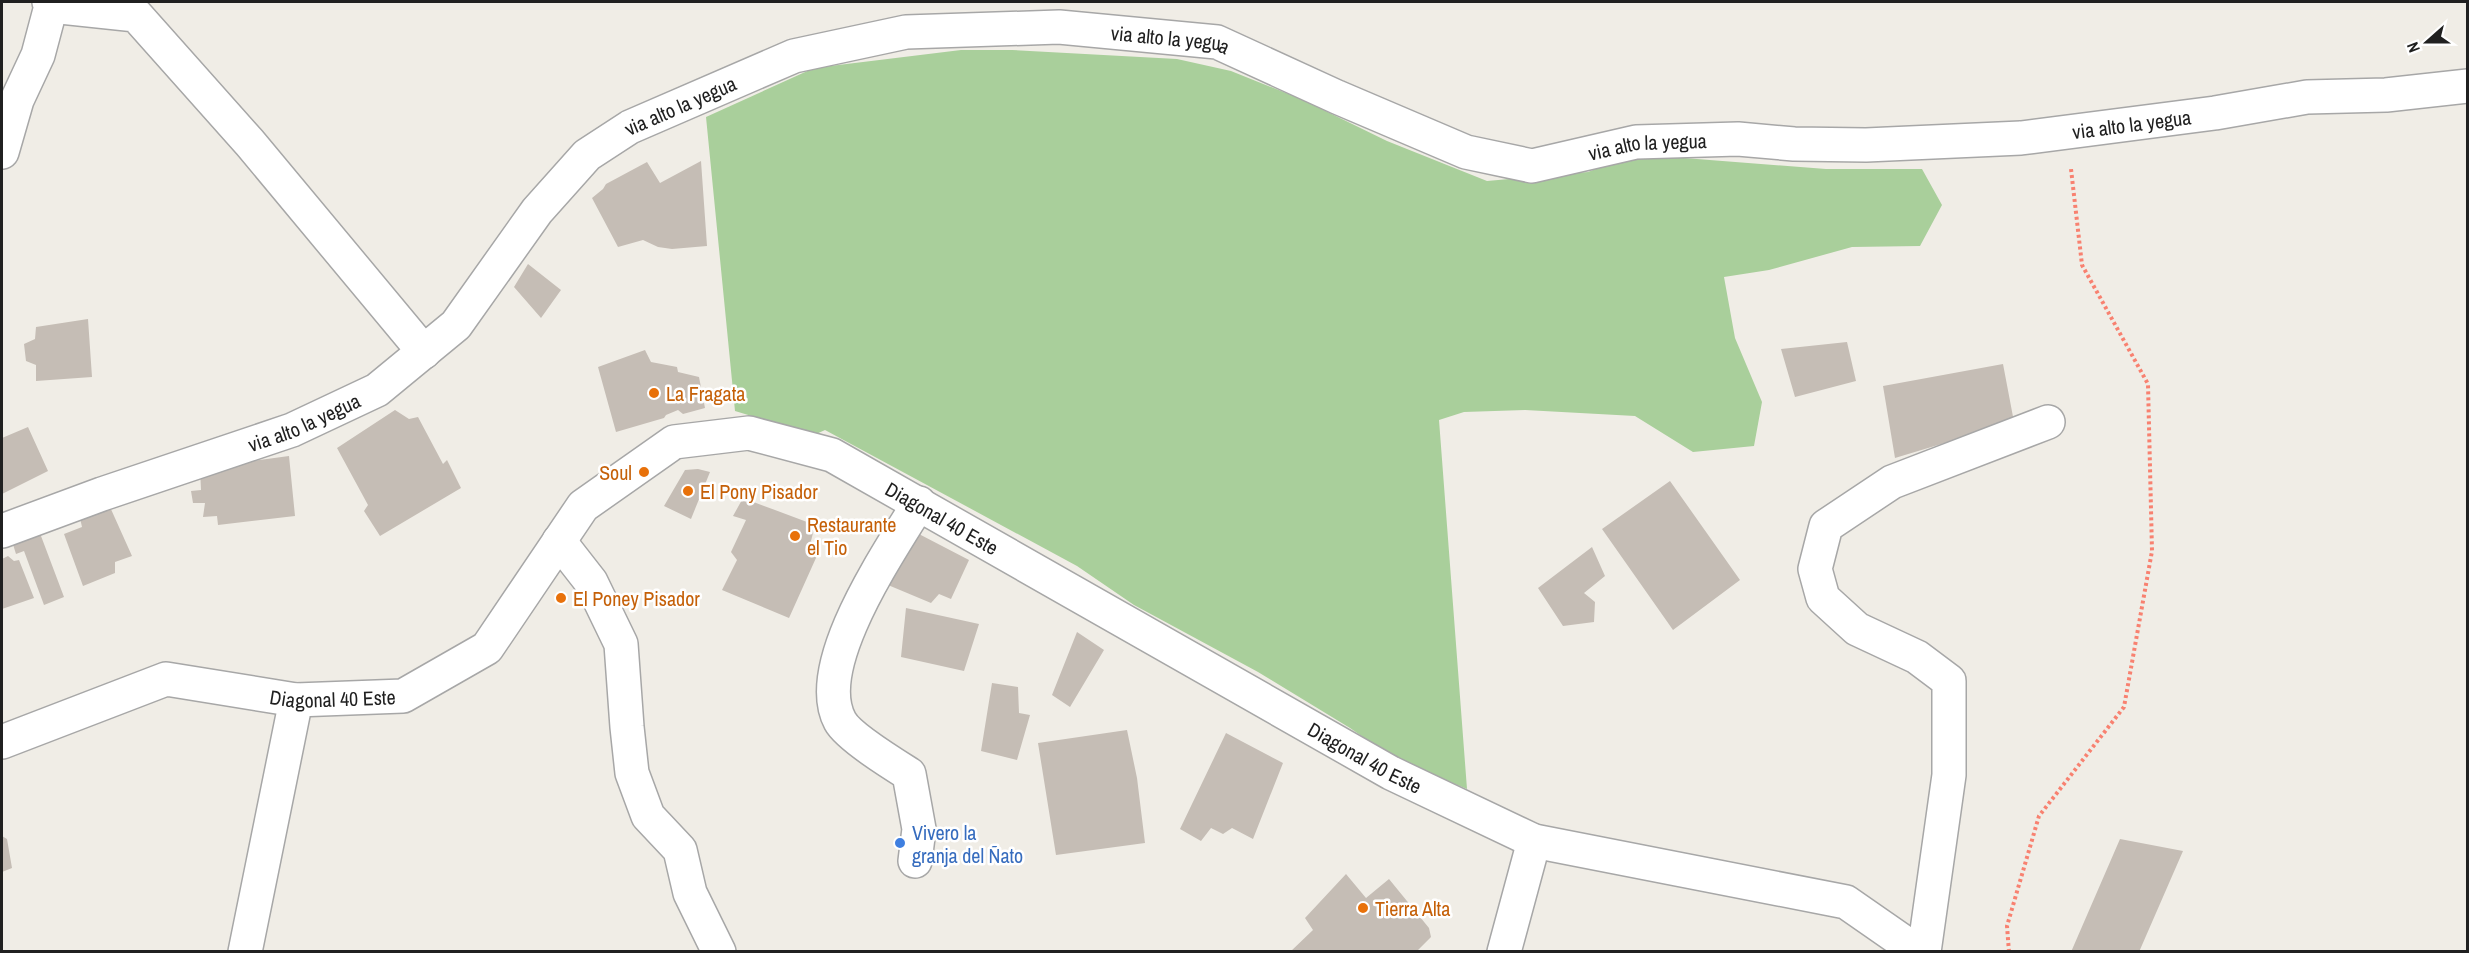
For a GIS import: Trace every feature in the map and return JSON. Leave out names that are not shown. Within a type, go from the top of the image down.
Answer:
[{"type":"street","points":[[2,152],[17,100],[38,55],[50,4],[136,15],[250,143],[424,352]]},
{"type":"street","name":"via alto la yegua","points":[[2,531],[102,494],[292,430],[377,390],[456,325],[537,211],[587,154],[630,127],[794,56],[906,32],[1059,14],[1217,42],[1337,97],[1466,152],[1532,166],[1636,142],[1738,139],[1794,144],[1866,145],[2021,138],[2214,113],[2307,97],[2386,95],[2468,86]]},
{"type":"street","points":[[1924,951],[1949,775],[1949,681],[1917,657],[1857,629],[1823,598],[1815,569],[1826,526],[1892,482],[2048,422]]},
{"type":"street","name":"Diagonal 40 Este","points":[[2,742],[166,679],[296,700],[403,696],[487,648],[583,506],[674,442],[749,433],[831,455],[1390,773],[1534,841],[1846,902],[1918,951]]},
{"type":"street","points":[[915,861],[919,829],[909,774],[877,754],[840,722],[834,699],[837,668],[852,617],[919,503]]},
{"type":"street","points":[[559,541],[591,582],[621,644],[632,773],[648,816],[680,850],[690,893],[719,951]]},
{"type":"street","points":[[245,951],[296,700]]},
{"type":"street","points":[[1504,951],[1534,841]]},
{"type":"path","points":[[2008,951],[2007,926],[2039,816],[2124,707],[2152,551],[2148,384],[2082,265],[2067,132]]},
{"type":"green space","points":[[961,50],[1012,50],[1177,59],[1231,71],[1301,99],[1387,141],[1487,181],[1588,172],[1633,154],[1826,169],[1922,169],[1942,205],[1920,246],[1852,247],[1769,270],[1724,277],[1735,338],[1762,402],[1754,446],[1693,452],[1635,416],[1525,410],[1464,412],[1439,420],[1467,789],[1395,759],[1350,728],[1258,672],[1134,605],[1077,566],[825,430],[814,435],[735,411],[706,117],[814,68]]},
{"type":"building","points":[[701,161],[707,246],[672,249],[658,247],[643,240],[618,247],[592,198],[606,184],[647,162],[660,183]]},
{"type":"building","points":[[528,264],[561,290],[541,318],[514,287]]},
{"type":"building","points":[[88,319],[92,377],[36,381],[36,365],[26,361],[24,344],[35,339],[36,327]]},
{"type":"building","points":[[1847,342],[1856,381],[1795,397],[1781,349]]},
{"type":"building","name":"La Fragata","points":[[645,350],[651,362],[677,367],[678,372],[699,377],[705,408],[683,414],[678,410],[664,418],[616,432],[598,367]]},
{"type":"building","points":[[2003,364],[2014,422],[1895,458],[1883,386]]},
{"type":"building","points":[[395,410],[409,419],[418,417],[443,464],[447,460],[461,488],[380,536],[364,511],[368,505],[337,448]]},
{"type":"building","points":[[28,427],[48,471],[2,494],[2,438]]},
{"type":"building","points":[[289,456],[295,516],[218,525],[217,516],[203,517],[205,503],[193,503],[191,491],[201,490],[200,468]]},
{"type":"building","name":"El Pony Pisador","points":[[698,469],[710,472],[691,519],[664,506],[685,470]]},
{"type":"building","points":[[1670,481],[1740,580],[1673,630],[1602,529]]},
{"type":"building","points":[[743,498],[815,525],[811,541],[820,549],[789,618],[722,590],[737,560],[731,552],[746,520],[733,516]]},
{"type":"building","points":[[110,507],[132,556],[115,562],[115,573],[83,586],[64,534],[82,527],[80,518]]},
{"type":"building","points":[[38,528],[64,597],[44,605],[24,551],[16,554],[11,538]]},
{"type":"building","points":[[917,533],[969,560],[951,599],[939,594],[931,603],[888,585]]},
{"type":"building","points":[[1592,547],[1605,576],[1584,593],[1595,602],[1594,622],[1563,626],[1538,588]]},
{"type":"building","points":[[8,556],[14,561],[19,560],[34,598],[2,609],[2,559]]},
{"type":"building","points":[[906,608],[979,624],[964,671],[901,657]]},
{"type":"building","points":[[1077,632],[1104,650],[1070,707],[1052,695]]},
{"type":"building","points":[[992,683],[1018,687],[1019,713],[1030,715],[1017,760],[981,751]]},
{"type":"building","points":[[1127,730],[1137,778],[1145,843],[1056,855],[1038,743]]},
{"type":"building","points":[[1226,733],[1283,763],[1253,839],[1232,828],[1223,834],[1211,828],[1201,841],[1180,829]]},
{"type":"building","points":[[2,836],[7,839],[12,868],[2,872]]},
{"type":"building","points":[[2120,839],[2183,851],[2139,952],[2071,952]]},
{"type":"building","name":"Tierra Alta","points":[[1346,874],[1366,898],[1389,879],[1429,928],[1431,937],[1416,952],[1290,952],[1313,930],[1305,918]]},
{"type":"place","name":"La Fragata","points":[[654,393]]},
{"type":"place","name":"Soul","points":[[644,472]]},
{"type":"place","name":"El Pony Pisador","points":[[688,491]]},
{"type":"place","name":"Restaurante el Tio","points":[[795,536]]},
{"type":"place","name":"El Poney Pisador","points":[[561,598]]},
{"type":"place","name":"Vivero la granja del Ñato","points":[[900,843]]},
{"type":"place","name":"Tierra Alta","points":[[1363,908]]}]
